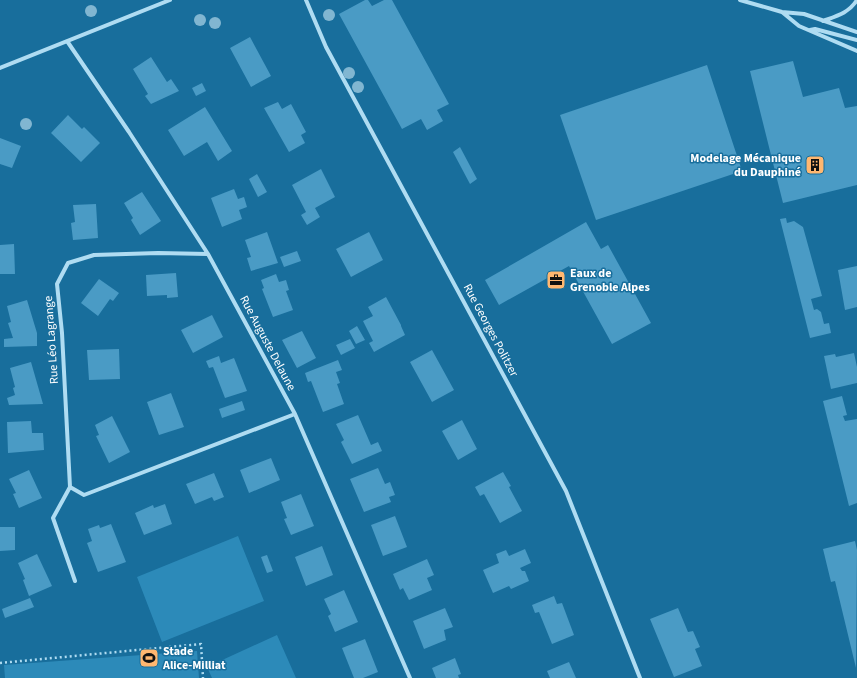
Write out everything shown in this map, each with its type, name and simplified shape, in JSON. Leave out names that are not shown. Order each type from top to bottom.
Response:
[{"type":"street","points":[[0,68],[170,0]]},
{"type":"street","name":"Rue Georges Politzer","points":[[306,0],[326,46],[566,491],[640,678]]},
{"type":"street","points":[[740,0],[782,12],[804,14],[857,32]]},
{"type":"street","points":[[823,21],[849,10],[857,0]]},
{"type":"street","points":[[782,12],[800,26],[857,51]]},
{"type":"street","points":[[810,31],[815,29],[857,40]]},
{"type":"street","name":"Rue Auguste Delaune","points":[[67,41],[129,132],[208,254],[295,414],[410,678]]},
{"type":"street","name":"Rue Léo Lagrange","points":[[70,487],[62,334],[57,284],[68,263],[94,255],[158,252],[208,254]]},
{"type":"street","points":[[75,581],[53,518],[70,487],[84,495],[295,414]]},
{"type":"path","points":[[0,663],[201,644],[203,678]]},
{"type":"shaded area","points":[[238,536],[264,601],[162,642],[137,577]]},
{"type":"shaded area","points":[[277,635],[296,678],[212,678],[207,667]]},
{"type":"shaded area","name":"Stade Alice-Milliat","points":[[197,651],[199,678],[5,678],[4,665]]},
{"type":"building","points":[[365,0],[368,0],[372,6],[384,0],[392,0],[449,104],[437,110],[443,121],[427,130],[421,119],[402,129],[339,14]]},
{"type":"building","points":[[250,37],[271,76],[251,87],[230,48]]},
{"type":"building","points":[[151,57],[167,82],[171,79],[179,91],[151,104],[145,96],[148,94],[133,69]]},
{"type":"building","points":[[793,61],[803,97],[839,88],[845,108],[857,106],[857,185],[783,203],[750,71]]},
{"type":"building","points":[[707,65],[742,171],[596,220],[560,115]]},
{"type":"building","points":[[202,83],[206,91],[196,96],[192,88]]},
{"type":"building","points":[[278,102],[282,109],[291,104],[306,132],[301,135],[305,143],[289,152],[264,108]]},
{"type":"building","points":[[205,107],[232,151],[218,161],[207,142],[184,156],[168,130]]},
{"type":"building","points":[[68,115],[82,129],[84,127],[100,143],[81,162],[51,133]]},
{"type":"building","points":[[0,138],[21,146],[12,168],[0,164]]},
{"type":"building","points":[[460,147],[477,179],[470,184],[453,152]]},
{"type":"building","points":[[321,169],[335,197],[315,208],[320,217],[307,225],[301,215],[306,212],[292,185]]},
{"type":"building","points":[[257,174],[267,192],[258,197],[249,179]]},
{"type":"building","points":[[234,189],[238,199],[244,197],[247,207],[239,210],[242,219],[222,227],[211,198]]},
{"type":"building","points":[[142,192],[161,221],[140,235],[131,220],[133,218],[124,203]]},
{"type":"building","points":[[96,204],[98,238],[73,240],[71,223],[75,222],[73,205]]},
{"type":"building","points":[[786,218],[787,223],[794,221],[803,227],[822,296],[811,299],[814,310],[817,309],[821,312],[824,324],[829,323],[831,333],[810,338],[780,219]]},
{"type":"building","points":[[586,222],[601,249],[608,245],[651,323],[612,344],[569,266],[499,305],[485,280]]},
{"type":"building","points":[[267,232],[278,263],[251,271],[247,258],[251,257],[245,240]]},
{"type":"building","points":[[369,232],[383,260],[351,277],[336,249]]},
{"type":"building","points":[[14,244],[15,274],[0,274],[0,245]]},
{"type":"building","points":[[297,251],[301,261],[284,267],[280,257]]},
{"type":"building","points":[[857,266],[857,307],[845,310],[838,270]]},
{"type":"building","points":[[176,273],[178,297],[167,298],[167,295],[147,296],[146,275]]},
{"type":"building","points":[[276,274],[279,282],[286,280],[289,290],[286,291],[293,310],[273,317],[262,289],[264,288],[261,280]]},
{"type":"building","points":[[99,279],[119,293],[113,301],[110,299],[98,316],[81,303]]},
{"type":"building","points":[[386,297],[405,335],[374,352],[369,343],[373,341],[363,321],[373,316],[368,307]]},
{"type":"building","points":[[27,300],[37,333],[37,346],[4,347],[4,339],[13,338],[8,323],[11,322],[7,306]]},
{"type":"building","points":[[212,315],[223,337],[193,353],[181,330]]},
{"type":"building","points":[[357,326],[365,340],[356,344],[349,331]]},
{"type":"building","points":[[302,331],[316,358],[297,368],[282,340]]},
{"type":"building","points":[[350,339],[355,348],[341,355],[336,345]]},
{"type":"building","points":[[119,349],[120,379],[89,380],[87,350]]},
{"type":"building","points":[[432,350],[454,390],[432,402],[410,362]]},
{"type":"building","points":[[854,353],[857,367],[857,383],[831,389],[824,356],[835,354],[836,357]]},
{"type":"building","points":[[219,356],[221,363],[234,358],[247,391],[225,398],[213,367],[209,368],[206,361]]},
{"type":"building","points":[[338,360],[342,370],[336,372],[340,383],[337,384],[344,404],[323,412],[311,381],[308,382],[305,373]]},
{"type":"building","points":[[31,362],[43,404],[9,405],[7,398],[15,395],[13,388],[15,387],[10,368]]},
{"type":"building","points":[[171,393],[184,427],[159,435],[147,402]]},
{"type":"building","points":[[842,396],[847,415],[843,416],[845,421],[857,419],[857,503],[849,506],[823,401]]},
{"type":"building","points":[[242,401],[245,410],[222,418],[219,409]]},
{"type":"building","points":[[358,415],[371,445],[378,442],[382,451],[352,464],[341,442],[344,440],[336,424]]},
{"type":"building","points":[[112,416],[130,452],[109,463],[96,436],[99,435],[95,425]]},
{"type":"building","points":[[462,420],[477,449],[458,460],[442,431]]},
{"type":"building","points":[[31,421],[32,433],[43,433],[44,450],[8,453],[7,422]]},
{"type":"building","points":[[271,458],[280,480],[249,493],[240,470]]},
{"type":"building","points":[[378,468],[385,484],[390,482],[395,495],[389,497],[391,502],[364,512],[350,479]]},
{"type":"building","points":[[29,470],[42,498],[19,508],[13,494],[16,493],[9,479]]},
{"type":"building","points":[[503,472],[522,511],[500,523],[484,494],[480,496],[475,487]]},
{"type":"building","points":[[214,473],[224,497],[214,501],[212,497],[195,504],[186,484]]},
{"type":"building","points":[[301,494],[314,526],[291,535],[284,519],[287,518],[281,502]]},
{"type":"building","points":[[165,504],[172,524],[144,535],[135,513],[153,505],[154,508]]},
{"type":"building","points":[[395,516],[407,547],[383,556],[371,525]]},
{"type":"building","points":[[111,524],[126,562],[98,572],[87,543],[92,541],[88,529],[99,525],[100,528]]},
{"type":"building","points":[[0,527],[15,527],[15,550],[0,551]]},
{"type":"building","points":[[855,541],[857,550],[856,668],[835,581],[831,582],[823,549]]},
{"type":"building","points":[[322,546],[333,575],[306,586],[295,557]]},
{"type":"building","points":[[525,549],[531,563],[520,568],[522,571],[525,571],[529,581],[511,589],[509,586],[493,593],[483,570],[499,563],[496,554],[506,550],[509,556]]},
{"type":"building","points":[[37,554],[52,586],[29,596],[23,580],[25,579],[18,563]]},
{"type":"building","points":[[267,555],[273,571],[267,573],[261,557]]},
{"type":"building","points":[[427,559],[434,575],[427,578],[432,590],[409,600],[403,588],[400,590],[393,574]]},
{"type":"building","points":[[344,590],[358,622],[335,632],[328,616],[331,614],[324,599]]},
{"type":"building","points":[[554,596],[557,604],[562,603],[574,635],[552,644],[539,612],[535,613],[532,605]]},
{"type":"building","points":[[30,598],[34,607],[5,618],[2,609]]},
{"type":"building","points":[[445,608],[453,627],[444,630],[446,640],[424,649],[413,621]]},
{"type":"building","points":[[678,608],[688,632],[693,631],[700,647],[695,649],[702,666],[674,677],[650,619]]},
{"type":"building","points":[[365,639],[378,672],[363,678],[354,678],[342,648]]},
{"type":"building","points":[[455,658],[461,674],[458,675],[459,678],[436,678],[432,668]]},
{"type":"building","points":[[569,662],[576,678],[550,678],[547,671]]},
{"type":"place","name":"Modelage Mécanique du Dauphiné","points":[[815,165]]},
{"type":"place","name":"Eaux de Grenoble Alpes","points":[[556,280]]},
{"type":"place","name":"Stade Alice-Milliat","points":[[149,658]]}]
